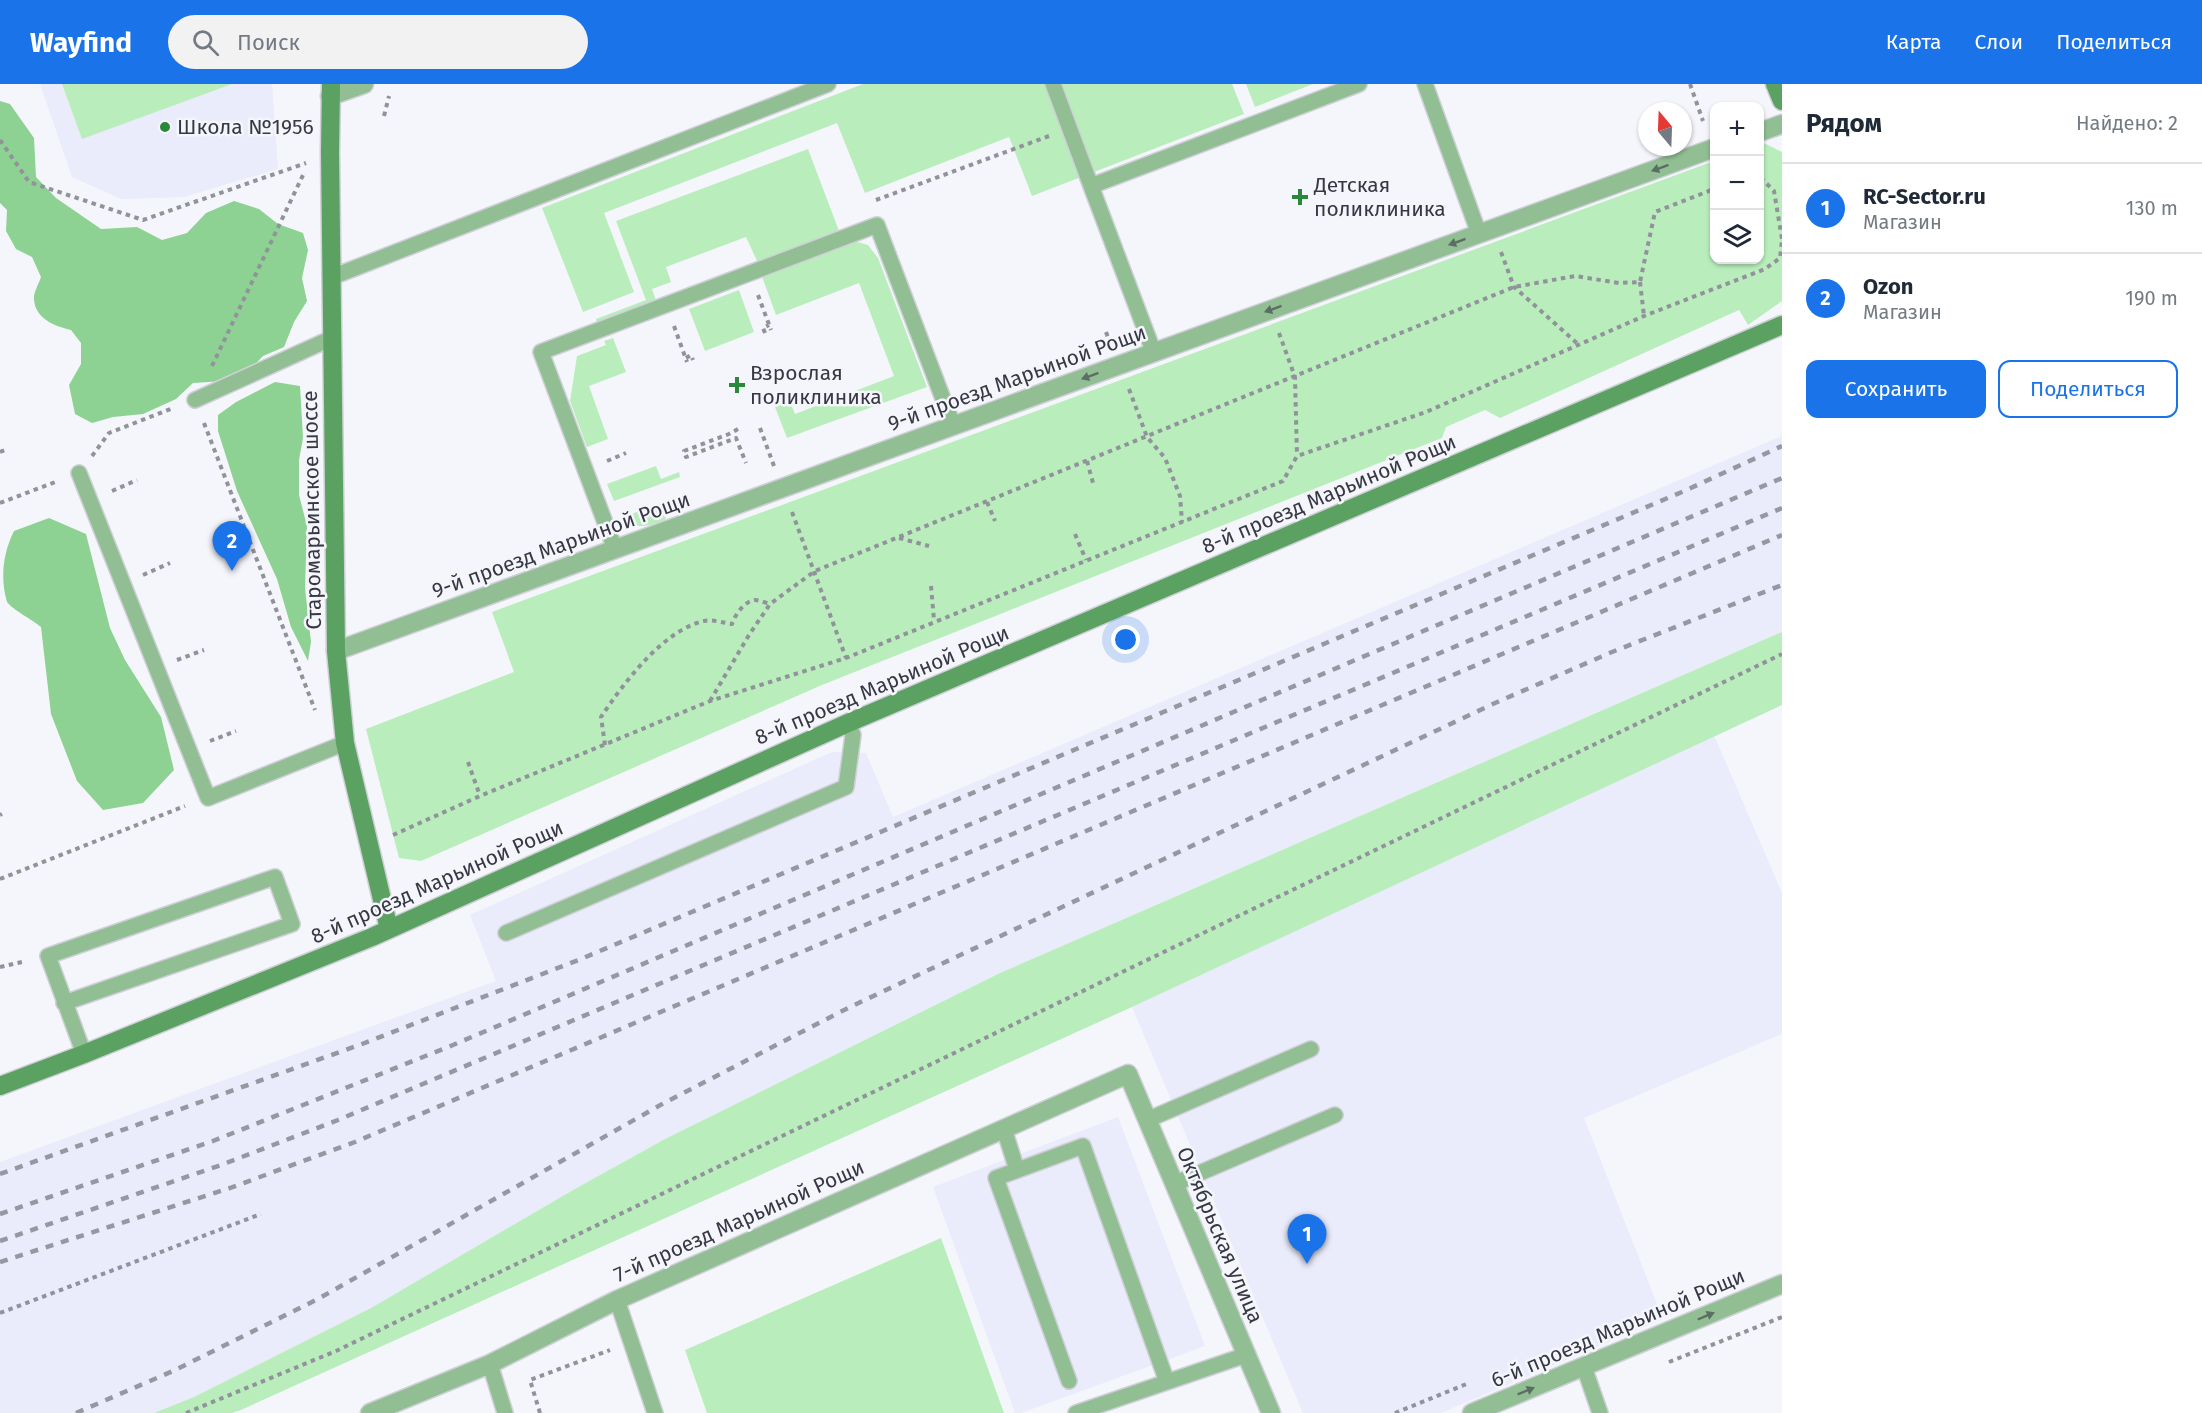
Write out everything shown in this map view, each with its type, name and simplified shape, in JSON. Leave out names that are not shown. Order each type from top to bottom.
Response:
[{"type":"street","points":[[331,90],[364,84]]},
{"type":"street","points":[[1775,84],[1782,101]]},
{"type":"street","name":"Старомарьинское шоссе","points":[[331,90],[337,746],[389,929]]},
{"type":"street","points":[[1764,131],[1782,124]]},
{"type":"street","name":"9-й проезд Марьиной Рощи","points":[[336,651],[1710,149]]},
{"type":"street","name":"8-й проезд Марьиной Рощи","points":[[0,1086],[389,929],[848,723],[1782,325]]},
{"type":"street","name":"Октябрьская улица","points":[[1128,1074],[1271,1413]]},
{"type":"street","name":"7-й проезд Марьиной Рощи","points":[[370,1413],[490,1364],[616,1300],[1128,1074]]},
{"type":"street","name":"6-й проезд Марьиной Рощи","points":[[1472,1413],[1782,1284]]},
{"type":"lane","points":[[332,277],[828,84]]},
{"type":"lane","points":[[1053,84],[1154,353]]},
{"type":"lane","points":[[1091,186],[1359,84]]},
{"type":"lane","points":[[1425,84],[1486,232]]},
{"type":"lane","points":[[615,549],[541,352],[877,225],[953,425]]},
{"type":"lane","points":[[195,400],[332,338]]},
{"type":"lane","points":[[79,473],[208,798],[337,746]]},
{"type":"lane","points":[[506,933],[846,788],[853,735],[848,723]]},
{"type":"lane","points":[[64,1002],[292,924],[275,877],[48,956],[64,1002],[84,1054]]},
{"type":"lane","points":[[1147,1120],[1311,1049]]},
{"type":"lane","points":[[1174,1184],[1335,1115]]},
{"type":"lane","points":[[1004,1129],[1017,1170]]},
{"type":"lane","points":[[1069,1381],[996,1178],[1083,1146],[1167,1382]]},
{"type":"lane","points":[[616,1300],[655,1413]]},
{"type":"lane","points":[[1076,1413],[1246,1355]]},
{"type":"lane","points":[[490,1364],[505,1413]]},
{"type":"lane","points":[[1584,1367],[1600,1413]]},
{"type":"path","points":[[1690,84],[1703,120]]},
{"type":"path","points":[[384,116],[389,95]]},
{"type":"path","points":[[877,225],[869,202],[1070,129]]},
{"type":"path","points":[[0,140],[29,182],[142,220],[310,162],[195,400],[109,433],[79,473],[0,503]]},
{"type":"path","points":[[1297,456],[1426,412],[1644,316],[1765,269],[1780,258],[1782,239],[1774,191],[1764,181]]},
{"type":"path","points":[[1644,316],[1640,282],[1655,212],[1710,191]]},
{"type":"path","points":[[1486,232],[1514,287],[1580,346]]},
{"type":"path","points":[[750,273],[770,328],[763,328],[765,333]]},
{"type":"path","points":[[710,701],[770,604],[815,571],[1514,287],[1575,276],[1619,284],[1640,282]]},
{"type":"path","points":[[666,305],[686,360],[692,355],[693,360]]},
{"type":"path","points":[[393,835],[480,796],[710,701],[846,658],[934,620],[1282,481],[1297,456],[1295,377],[1270,310]]},
{"type":"path","points":[[1106,332],[1147,437],[1165,458],[1180,496],[1182,522]]},
{"type":"path","points":[[195,400],[337,746]]},
{"type":"path","points":[[760,428],[846,658]]},
{"type":"path","points":[[738,429],[684,451],[686,457],[736,438],[746,463]]},
{"type":"path","points":[[0,452],[8,449]]},
{"type":"path","points":[[609,460],[626,453]]},
{"type":"path","points":[[1087,461],[1093,483]]},
{"type":"path","points":[[987,502],[994,521]]},
{"type":"path","points":[[1075,534],[1086,560]]},
{"type":"path","points":[[899,538],[929,546]]},
{"type":"path","points":[[931,586],[934,620]]},
{"type":"path","points":[[605,745],[601,717],[617,693],[662,644],[681,630],[706,621],[732,624],[735,615],[746,604],[756,600],[770,604]]},
{"type":"path","points":[[186,1413],[336,1352],[1782,654]]},
{"type":"path","points":[[468,762],[480,796]]},
{"type":"path","points":[[0,879],[208,798]]},
{"type":"path","points":[[0,1313],[261,1214]]},
{"type":"path","points":[[1663,1364],[1782,1317]]},
{"type":"path","points":[[540,1413],[530,1380],[612,1349]]},
{"type":"shaded area","name":"Школа №1956","points":[[40,84],[272,84],[278,169],[184,197],[121,199],[72,177]]},
{"type":"shaded area","points":[[1782,436],[1782,632],[1000,973],[665,1139],[371,1308],[194,1397],[154,1413],[0,1413],[0,1162],[496,981],[470,915],[832,752],[866,753],[893,817]]},
{"type":"shaded area","points":[[1714,735],[1782,893],[1782,1034],[1584,1118],[1663,1319],[1441,1413],[1303,1413],[1132,1007]]},
{"type":"shaded area","points":[[1118,1117],[1205,1346],[1021,1413],[1015,1413],[933,1187]]},
{"type":"green space","points":[[62,84],[232,84],[82,139]]},
{"type":"green space","points":[[863,84],[1232,84],[1244,114],[1032,196],[1009,137],[865,193],[837,123],[604,213],[634,292],[583,312],[542,208]]},
{"type":"green space","points":[[1246,84],[1313,84],[1255,107]]},
{"type":"green space","points":[[0,101],[10,104],[34,138],[36,177],[56,198],[101,229],[137,227],[162,240],[187,233],[206,213],[234,201],[259,209],[278,224],[303,233],[308,250],[302,278],[307,301],[294,322],[284,347],[263,356],[247,373],[225,381],[193,383],[176,399],[143,414],[113,417],[92,423],[75,414],[69,385],[81,364],[81,343],[71,330],[46,320],[37,310],[34,296],[41,277],[32,257],[16,249],[6,231],[7,210],[0,203]]},
{"type":"green space","points":[[1764,143],[1782,152],[1782,301],[1748,325],[1739,310],[1500,418],[1485,410],[1446,427],[1442,438],[822,685],[421,861],[399,858],[366,729],[514,672],[492,612],[1710,162],[1710,264],[1764,264]]},
{"type":"green space","points":[[808,149],[839,231],[757,261],[746,237],[666,267],[671,282],[652,289],[656,300],[597,322],[596,319],[646,300],[616,221]]},
{"type":"green space","points":[[854,241],[868,245],[878,258],[927,387],[787,438],[775,407],[790,402],[795,414],[894,376],[859,283],[776,315],[761,274]]},
{"type":"green space","points":[[739,290],[754,332],[705,351],[689,309]]},
{"type":"green space","points":[[613,338],[626,372],[589,386],[608,439],[587,447],[570,401],[577,356],[606,345],[604,341]]},
{"type":"green space","points":[[275,382],[300,386],[303,438],[299,460],[299,495],[307,526],[305,588],[311,642],[308,661],[291,627],[277,579],[237,491],[218,431],[218,415],[236,402]]},
{"type":"green space","points":[[656,466],[661,479],[679,472],[680,477],[614,501],[607,484]]},
{"type":"green space","points":[[670,500],[672,505],[665,520],[638,526],[623,517]]},
{"type":"green space","points":[[49,518],[86,534],[110,628],[125,660],[161,717],[174,770],[143,803],[103,810],[77,781],[51,714],[41,627],[7,602],[4,566],[7,548],[14,531]]},
{"type":"green space","points":[[1782,632],[1782,705],[1132,1007],[241,1410],[232,1413],[154,1413],[194,1397],[371,1308],[665,1139],[1000,973]]},
{"type":"green space","points":[[941,1238],[1004,1413],[707,1413],[685,1350]]},
{"type":"railway","points":[[0,1174],[362,1044],[581,959],[1682,492],[1782,446]]},
{"type":"railway","points":[[0,1214],[213,1141],[453,1045],[1782,478]]},
{"type":"railway","points":[[0,1241],[221,1165],[338,1120],[1782,508]]},
{"type":"railway","points":[[0,1262],[230,1188],[355,1142],[1782,535]]},
{"type":"railway","points":[[76,1413],[173,1371],[318,1299],[664,1103],[850,1007],[1495,703],[1612,652],[1782,585]]},
{"type":"place","name":"Школа №1956","points":[[165,127]]},
{"type":"place","name":"Детская поликлиника","points":[[1300,197]]},
{"type":"place","name":"Взрослая поликлиника","points":[[737,385]]},
{"type":"place","name":"Ozon","points":[[232,571]]},
{"type":"place","name":"RC-Sector.ru","points":[[1307,1264]]}]
